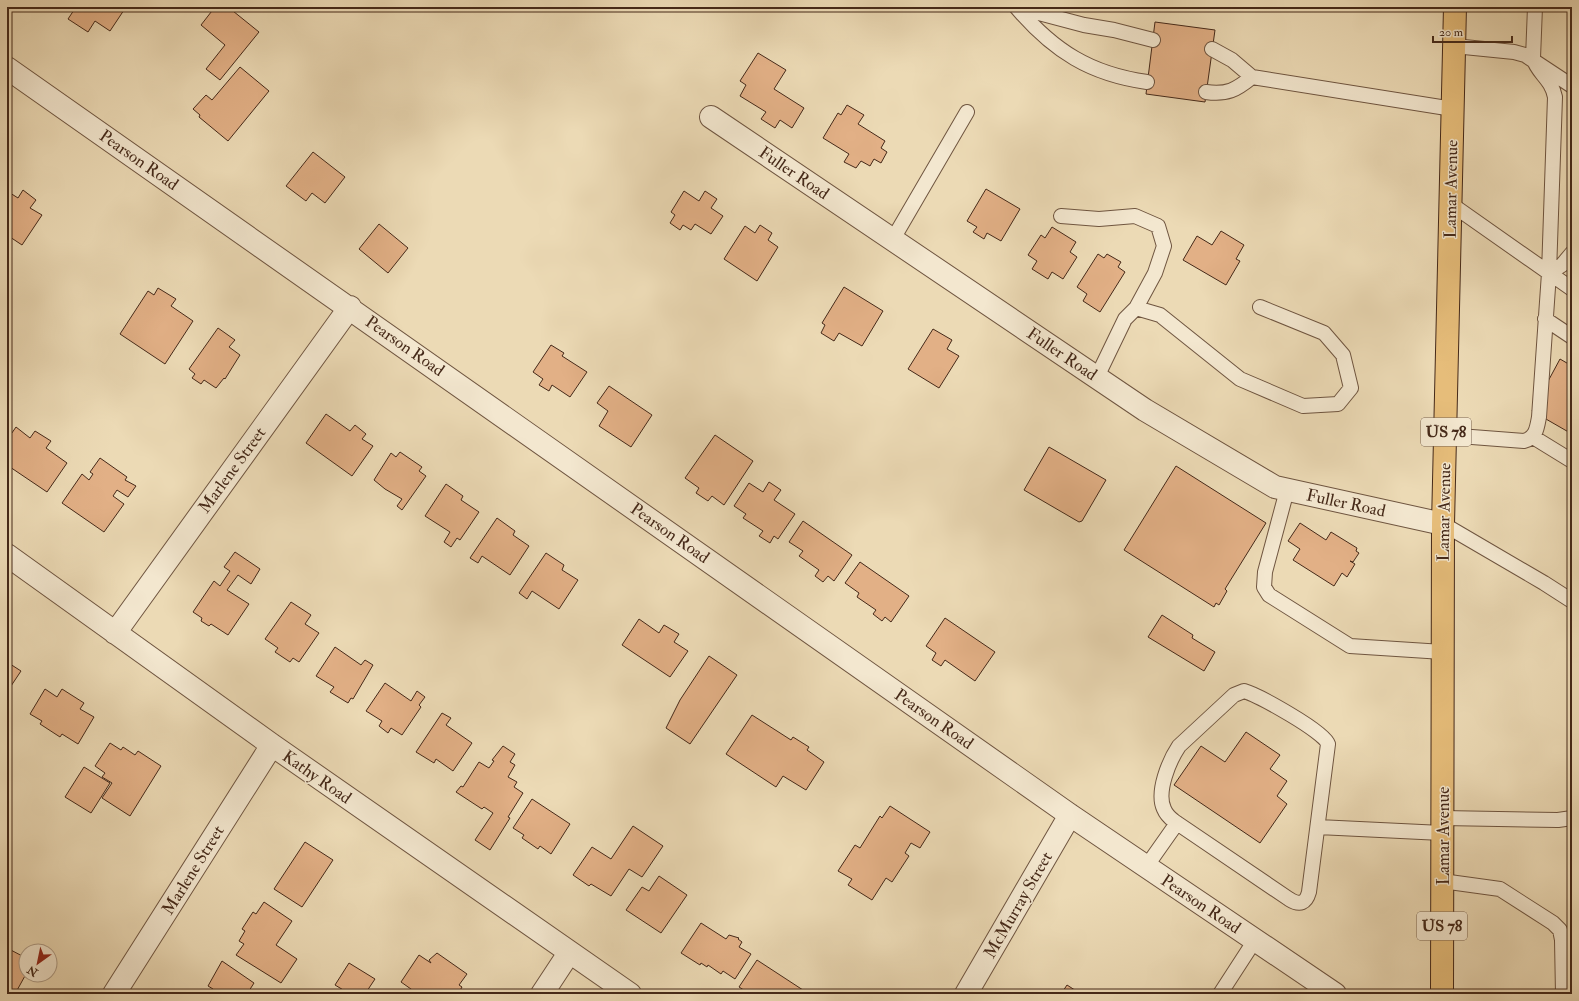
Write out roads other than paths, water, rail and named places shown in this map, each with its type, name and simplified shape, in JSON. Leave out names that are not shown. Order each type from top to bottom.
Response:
[{"type":"highway","name":"Lamar Avenue","points":[[1442,994],[1443,524],[1455,7]]},
{"type":"street","name":"Pearson Road","points":[[7,68],[350,307],[1070,815],[1335,994]]},
{"type":"street","name":"Fuller Road","points":[[711,117],[1146,410],[1275,487],[1443,524]]},
{"type":"street","name":"Marlene Street","points":[[115,633],[350,307]]},
{"type":"street","name":"Kathy Road","points":[[7,555],[272,746],[568,953],[630,994]]},
{"type":"street","name":"Marlene Street","points":[[114,994],[272,746]]},
{"type":"street","name":"McMurray Street","points":[[966,994],[1070,815]]},
{"type":"street","points":[[542,994],[568,953]]},
{"type":"lane","points":[[1016,7],[1084,25],[1114,30],[1153,40]]},
{"type":"lane","points":[[1016,7],[1034,29],[1050,42],[1080,61],[1121,78],[1147,82]]},
{"type":"lane","points":[[1446,435],[1520,441],[1529,440],[1533,437],[1539,417],[1549,273],[1555,97],[1549,81],[1535,66],[1533,58],[1535,7]]},
{"type":"lane","points":[[1454,46],[1514,52],[1533,58],[1572,86]]},
{"type":"lane","points":[[1212,49],[1232,60],[1252,77],[1453,109]]},
{"type":"lane","points":[[1206,92],[1222,94],[1234,90],[1252,77]]},
{"type":"lane","points":[[893,239],[967,112]]},
{"type":"lane","points":[[1451,204],[1572,289]]},
{"type":"lane","points":[[1062,216],[1099,219],[1135,216],[1158,226],[1164,246],[1155,273],[1136,308],[1125,319],[1097,377]]},
{"type":"lane","points":[[1549,273],[1562,266],[1572,253]]},
{"type":"lane","points":[[1136,308],[1160,315],[1240,379],[1303,406],[1338,404],[1351,388],[1343,355],[1324,333],[1260,307]]},
{"type":"lane","points":[[1546,319],[1572,337]]},
{"type":"lane","points":[[1533,437],[1572,461]]},
{"type":"lane","points":[[1287,490],[1265,572],[1264,587],[1269,595],[1350,646],[1443,652]]},
{"type":"lane","points":[[1443,524],[1572,601]]},
{"type":"lane","points":[[1241,691],[1252,694],[1269,703],[1312,728],[1327,741],[1328,747],[1318,827],[1307,898],[1302,903],[1296,903],[1177,823],[1168,816],[1162,801],[1164,781],[1173,756],[1186,738],[1234,695],[1241,691]]},
{"type":"lane","points":[[1318,827],[1443,825],[1558,820],[1572,818]]},
{"type":"lane","points":[[1146,867],[1177,823]]},
{"type":"lane","points":[[1442,881],[1500,889],[1553,923],[1560,930],[1562,940],[1563,994]]},
{"type":"lane","points":[[1220,994],[1255,940]]}]
